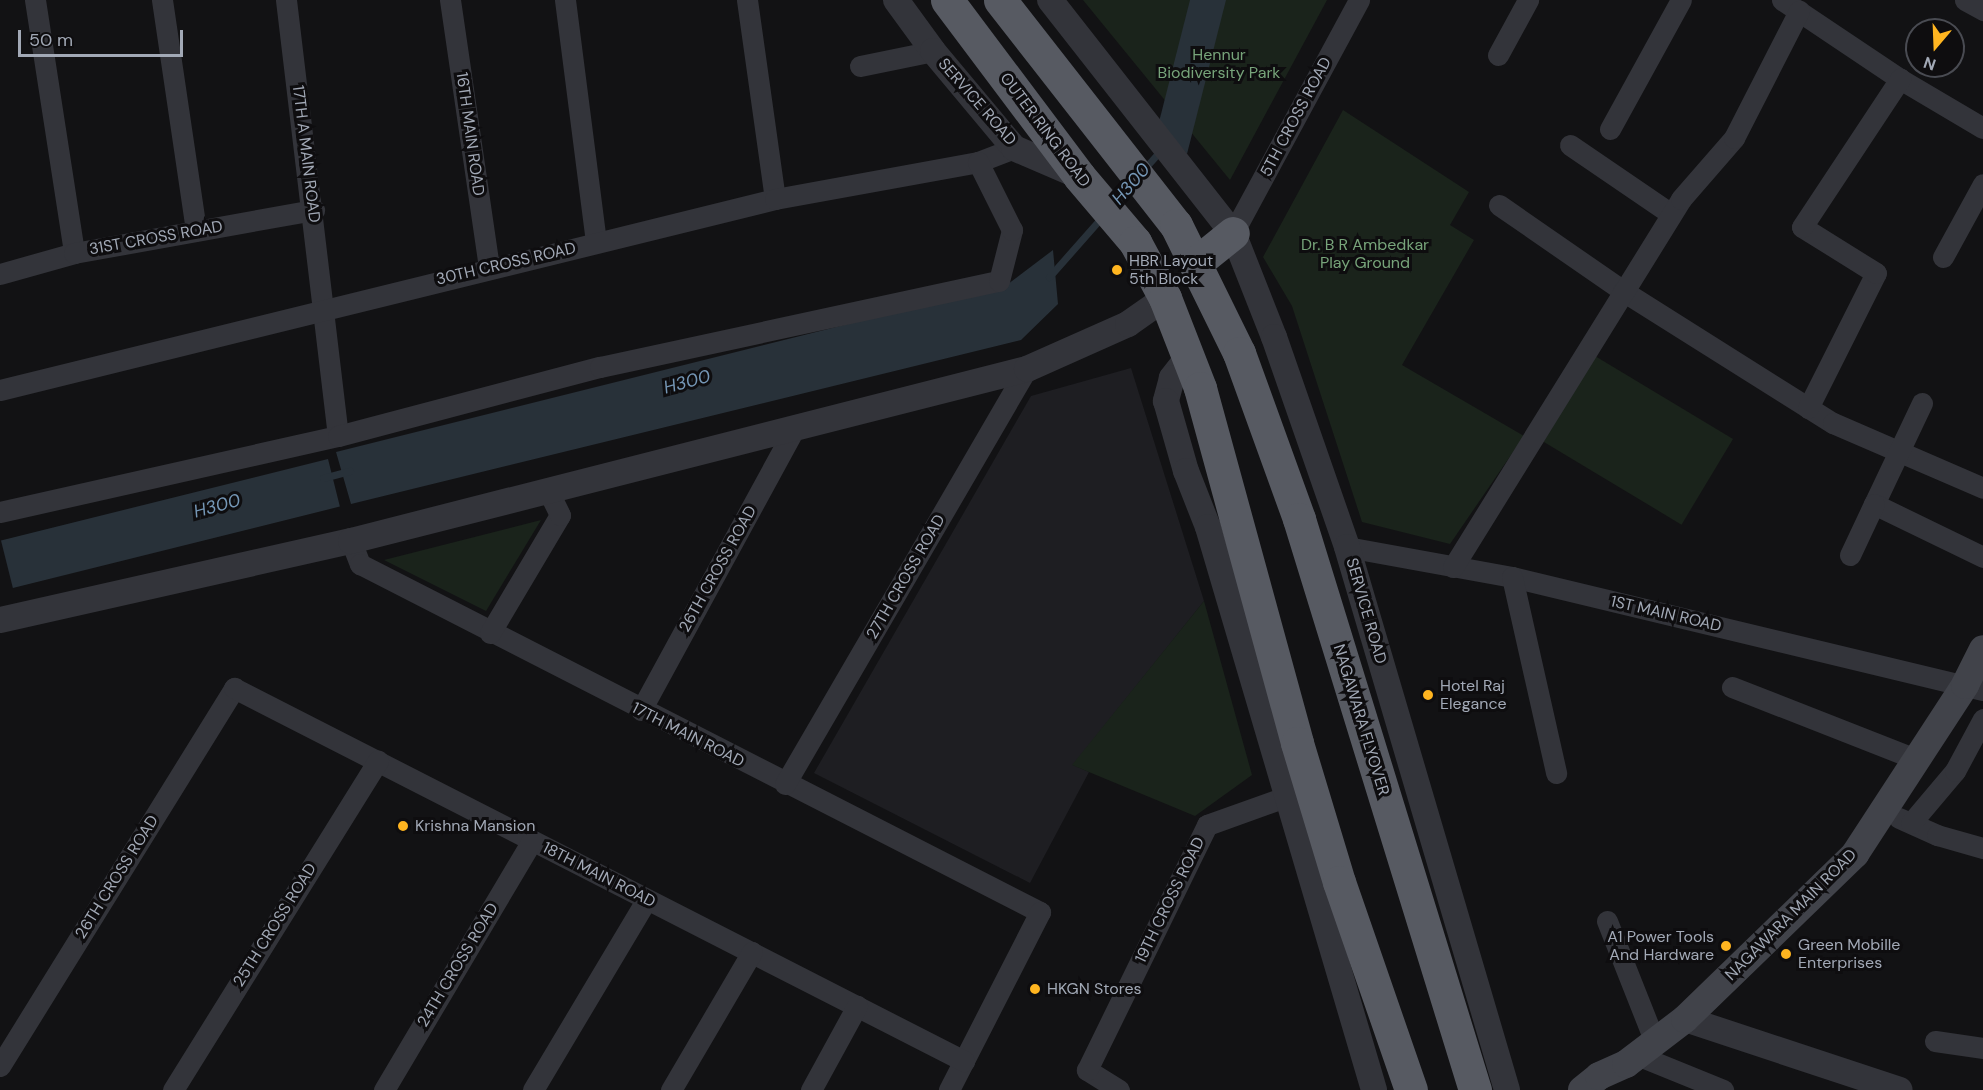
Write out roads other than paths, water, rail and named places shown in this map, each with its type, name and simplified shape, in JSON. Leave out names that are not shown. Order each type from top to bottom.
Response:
[{"type":"highway","name":"OUTER RING ROAD","points":[[947,0],[1079,176],[1135,242],[1165,298],[1189,356]]},
{"type":"highway","points":[[1000,0],[1176,225],[1197,262],[1233,233]]},
{"type":"highway","name":"NAGAWARA FLYOVER","points":[[1197,262],[1239,353],[1299,519],[1475,1090]]},
{"type":"highway","points":[[1189,356],[1339,882],[1411,1090]]},
{"type":"main road","name":"NAGAWARA MAIN ROAD","points":[[1582,1090],[1599,1076],[1639,1054],[1685,1019],[1856,854],[1916,759],[1974,688],[1983,649]]},
{"type":"main road","name":"NAGAWARA MAIN ROAD","points":[[1612,1090],[1639,1054]]},
{"type":"street","points":[[35,0],[74,253]]},
{"type":"street","points":[[162,0],[196,231]]},
{"type":"street","name":"17TH A MAIN ROAD","points":[[286,0],[314,210],[338,436]]},
{"type":"street","name":"16TH MAIN ROAD","points":[[450,0],[489,268]]},
{"type":"street","points":[[565,0],[596,242]]},
{"type":"street","points":[[747,0],[775,199]]},
{"type":"street","name":"SERVICE ROAD","points":[[896,0],[933,51],[1014,147],[1079,176]]},
{"type":"street","name":"SERVICE ROAD","points":[[1050,0],[1233,233],[1274,337],[1347,547],[1507,1090]]},
{"type":"street","name":"5TH CROSS ROAD","points":[[1233,233],[1359,0]]},
{"type":"street","points":[[1498,55],[1528,0]]},
{"type":"street","points":[[1610,129],[1681,0]]},
{"type":"street","points":[[1965,0],[1983,10]]},
{"type":"street","points":[[1453,567],[1671,214],[1734,138],[1791,6],[1900,79],[1983,128]]},
{"type":"street","points":[[860,66],[933,51]]},
{"type":"street","points":[[1808,408],[1876,273],[1802,227],[1900,79]]},
{"type":"street","points":[[1570,145],[1671,214]]},
{"type":"street","name":"30TH CROSS ROAD","points":[[0,390],[323,307],[775,199],[978,162],[1014,147]]},
{"type":"street","points":[[0,512],[338,436],[600,367],[999,281],[1012,230],[978,162]]},
{"type":"street","points":[[1942,257],[1983,184]]},
{"type":"street","points":[[1498,205],[1623,291],[1808,408],[1898,452],[1983,488]]},
{"type":"street","name":"31ST CROSS ROAD","points":[[0,274],[74,253],[314,210]]},
{"type":"street","points":[[0,620],[351,541],[1027,369],[1128,324],[1165,298]]},
{"type":"street","points":[[1189,356],[1172,378],[1166,400],[1288,796],[1374,1090]]},
{"type":"street","name":"27TH CROSS ROAD","points":[[785,784],[1027,369]]},
{"type":"street","points":[[1850,555],[1922,404]]},
{"type":"street","name":"26TH CROSS ROAD","points":[[641,710],[795,427]]},
{"type":"street","points":[[490,633],[560,515],[548,490]]},
{"type":"street","points":[[1874,504],[1983,557]]},
{"type":"street","name":"17TH MAIN ROAD","points":[[351,541],[360,564],[785,784],[1040,912],[964,1061]]},
{"type":"street","name":"1ST MAIN ROAD","points":[[1347,547],[1512,577],[1974,688]]},
{"type":"street","points":[[1512,577],[1556,773]]},
{"type":"street","points":[[1732,687],[1916,759]]},
{"type":"street","name":"26TH CROSS ROAD","points":[[0,1066],[234,688]]},
{"type":"street","name":"18TH MAIN ROAD","points":[[234,688],[964,1061]]},
{"type":"street","points":[[1911,823],[1955,771],[1983,719]]},
{"type":"street","name":"25TH CROSS ROAD","points":[[173,1090],[378,761]]},
{"type":"street","name":"19TH CROSS ROAD","points":[[1119,1090],[1087,1070],[1207,825],[1288,796]]},
{"type":"street","points":[[1883,811],[1983,848]]},
{"type":"street","name":"24TH CROSS ROAD","points":[[384,1090],[532,841]]},
{"type":"street","points":[[533,1090],[647,899]]},
{"type":"street","points":[[1607,921],[1639,1054],[1723,1090]]},
{"type":"street","points":[[671,1090],[752,952]]},
{"type":"street","points":[[811,1090],[857,1006]]},
{"type":"street","points":[[1685,1019],[1900,1090]]},
{"type":"street","points":[[1935,1041],[1983,1048]]},
{"type":"street","points":[[949,1090],[964,1061]]},
{"type":"water","points":[[1190,0],[1226,0],[1187,154],[1159,122]]},
{"type":"water","points":[[1053,250],[1058,304],[1021,340],[351,504],[336,452],[1008,284]]},
{"type":"water","points":[[328,459],[340,507],[13,588],[1,541]]},
{"type":"waterway","name":"H300","points":[[1144,169],[1161,150]]},
{"type":"waterway","name":"H300","points":[[1115,203],[1131,184]]},
{"type":"waterway","name":"H300","points":[[1049,277],[1101,218]]},
{"type":"waterway","name":"H300","points":[[323,478],[350,471]]},
{"type":"place","name":"HBR Layout 5th Block","points":[[1117,270]]},
{"type":"place","name":"Hotel Raj Elegance","points":[[1428,695]]},
{"type":"place","name":"Krishna Mansion","points":[[403,826]]},
{"type":"place","name":"A1 Power Tools And Hardware","points":[[1726,946]]},
{"type":"place","name":"Green Mobille Enterprises","points":[[1786,954]]},
{"type":"place","name":"HKGN Stores","points":[[1035,989]]},
{"type":"park label","name":"Hennur Biodiversity Park","points":[[1219,64]]},
{"type":"park label","name":"Dr. B R Ambedkar Play Ground","points":[[1365,254]]}]
